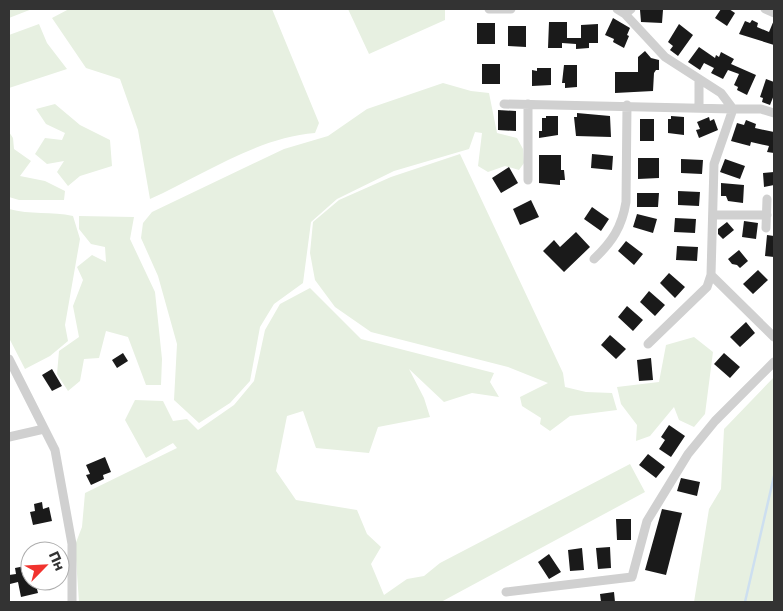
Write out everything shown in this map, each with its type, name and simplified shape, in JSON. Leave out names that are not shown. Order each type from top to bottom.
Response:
[{"type":"street","points":[[489,9],[511,9]]},
{"type":"street","points":[[765,9],[774,13]]},
{"type":"street","points":[[624,10],[665,57],[699,81],[721,93],[733,108]]},
{"type":"street","points":[[699,81],[699,106]]},
{"type":"street","points":[[504,104],[699,106],[761,109],[774,113]]},
{"type":"street","points":[[528,104],[528,180]]},
{"type":"street","points":[[594,259],[616,234],[623,218],[626,202],[627,105]]},
{"type":"street","points":[[648,344],[707,287],[711,275],[714,164],[733,108]]},
{"type":"street","points":[[766,228],[767,199]]},
{"type":"street","points":[[713,214],[767,215]]},
{"type":"street","points":[[711,275],[774,337]]},
{"type":"street","points":[[9,359],[55,450],[72,544],[72,602]]},
{"type":"street","points":[[506,592],[632,577],[647,521],[688,454],[715,421],[774,362]]},
{"type":"street","points":[[9,436],[44,429]]},
{"type":"green space","points":[[9,9],[32,9],[9,18]]},
{"type":"green space","points":[[69,9],[272,9],[319,123],[315,133],[294,136],[251,150],[150,199],[138,130],[120,79],[86,68],[52,18]]},
{"type":"green space","points":[[348,9],[445,9],[445,20],[369,54]]},
{"type":"green space","points":[[39,24],[47,43],[67,69],[9,88],[9,35]]},
{"type":"green space","points":[[443,83],[471,91],[489,93],[497,133],[517,138],[523,149],[524,163],[519,170],[505,166],[488,172],[478,166],[482,133],[475,132],[469,149],[394,171],[337,199],[311,222],[303,283],[274,304],[260,327],[250,381],[230,403],[199,423],[174,400],[177,344],[158,276],[141,238],[143,223],[152,212],[284,149],[328,136],[367,109]]},
{"type":"green space","points":[[55,104],[80,125],[110,140],[112,166],[80,176],[68,186],[57,172],[64,161],[47,164],[35,154],[45,138],[62,140],[65,133],[46,124],[36,109]]},
{"type":"green space","points":[[9,132],[13,138],[14,149],[31,161],[20,176],[45,181],[65,191],[64,200],[19,200],[9,197]]},
{"type":"green space","points":[[460,154],[563,373],[565,387],[586,392],[612,393],[617,410],[570,416],[550,431],[540,424],[541,418],[522,406],[520,397],[548,383],[508,367],[371,332],[335,307],[315,280],[310,253],[313,222],[339,200],[391,177]]},
{"type":"green space","points":[[9,209],[73,216],[80,239],[65,325],[68,341],[50,356],[25,369],[9,338]]},
{"type":"green space","points":[[79,216],[134,217],[130,239],[155,292],[162,359],[161,385],[146,385],[128,337],[106,331],[99,358],[84,359],[80,381],[68,391],[57,374],[59,351],[79,337],[73,306],[83,280],[77,267],[92,255],[106,262],[105,247],[91,244],[79,229]]},
{"type":"green space","points":[[310,288],[361,339],[494,373],[490,382],[499,397],[472,393],[444,402],[409,369],[424,398],[430,417],[378,427],[369,453],[316,448],[303,411],[287,416],[276,471],[296,500],[357,510],[367,534],[381,547],[371,564],[384,595],[407,579],[424,576],[440,563],[630,464],[645,492],[441,602],[79,602],[75,545],[82,527],[85,493],[177,448],[173,443],[146,458],[125,420],[135,400],[163,401],[173,421],[187,419],[198,430],[234,405],[254,381],[265,330],[280,304]]},
{"type":"green space","points":[[694,337],[713,352],[705,414],[694,427],[679,420],[674,407],[650,436],[636,441],[637,425],[621,404],[617,387],[659,382],[666,345]]},
{"type":"green space","points":[[774,377],[774,602],[694,602],[709,509],[721,489],[724,429]]},
{"type":"building","points":[[721,9],[729,9],[735,13],[727,26],[715,18]]},
{"type":"building","points":[[640,10],[663,10],[662,23],[641,22]]},
{"type":"building","points":[[613,18],[630,28],[624,48],[613,42],[614,39],[605,35]]},
{"type":"building","points":[[752,20],[758,23],[757,27],[769,32],[774,20],[774,45],[739,34],[745,21],[750,23]]},
{"type":"building","points":[[549,22],[567,22],[567,38],[581,38],[581,25],[598,24],[598,43],[589,43],[589,48],[576,49],[576,44],[562,43],[562,48],[548,48]]},
{"type":"building","points":[[477,23],[495,23],[495,44],[477,44]]},
{"type":"building","points":[[679,24],[693,35],[678,56],[670,50],[673,46],[668,42]]},
{"type":"building","points":[[508,26],[526,26],[526,47],[508,46]]},
{"type":"building","points":[[699,47],[715,58],[716,55],[719,57],[721,52],[734,59],[731,64],[756,75],[747,95],[737,90],[738,87],[734,85],[739,74],[728,70],[723,79],[711,73],[714,68],[704,63],[700,70],[688,62]]},
{"type":"building","points":[[645,51],[651,58],[659,60],[659,70],[656,70],[654,73],[653,91],[615,93],[615,72],[638,72],[638,57]]},
{"type":"building","points":[[482,64],[500,64],[500,84],[482,84]]},
{"type":"building","points":[[564,65],[577,65],[577,87],[565,88],[565,83],[562,83]]},
{"type":"building","points":[[537,68],[551,68],[551,85],[532,86],[532,70],[537,71]]},
{"type":"building","points":[[766,79],[774,82],[774,95],[770,105],[762,102],[763,98],[760,97]]},
{"type":"building","points":[[498,110],[516,111],[516,131],[498,130]]},
{"type":"building","points":[[577,113],[610,116],[611,137],[576,136],[574,117],[577,117]]},
{"type":"building","points":[[546,116],[558,116],[558,135],[539,138],[539,131],[542,131],[542,118],[546,118]]},
{"type":"building","points":[[671,116],[684,117],[684,135],[668,133],[668,119],[671,119]]},
{"type":"building","points":[[709,117],[710,121],[714,119],[718,130],[699,138],[696,130],[700,129],[697,122]]},
{"type":"building","points":[[640,119],[654,119],[654,141],[640,141]]},
{"type":"building","points":[[746,120],[756,124],[755,128],[774,132],[774,153],[767,152],[769,146],[751,142],[750,146],[731,141],[737,123],[744,125]]},
{"type":"building","points":[[592,154],[613,156],[612,170],[591,168]]},
{"type":"building","points":[[539,155],[561,155],[561,170],[564,170],[565,180],[560,180],[560,185],[539,183]]},
{"type":"building","points":[[638,158],[659,158],[659,178],[638,179]]},
{"type":"building","points":[[681,159],[703,160],[702,174],[681,173]]},
{"type":"building","points":[[725,159],[745,166],[740,179],[720,172]]},
{"type":"building","points":[[509,167],[518,183],[501,193],[492,178]]},
{"type":"building","points":[[774,172],[774,185],[764,187],[763,173]]},
{"type":"building","points":[[721,183],[744,185],[743,203],[728,201],[726,196],[721,196]]},
{"type":"building","points":[[678,191],[700,192],[699,206],[678,205]]},
{"type":"building","points":[[637,193],[659,193],[658,207],[637,207]]},
{"type":"building","points":[[531,200],[539,217],[520,225],[513,209]]},
{"type":"building","points":[[592,207],[609,219],[601,231],[584,219]]},
{"type":"building","points":[[637,214],[657,219],[653,233],[633,227]]},
{"type":"building","points":[[675,218],[696,219],[695,233],[674,232]]},
{"type":"building","points":[[744,221],[758,223],[756,239],[742,237]]},
{"type":"building","points":[[727,222],[734,230],[723,239],[718,234],[718,229]]},
{"type":"building","points":[[576,232],[590,247],[564,272],[543,251],[554,240],[560,247]]},
{"type":"building","points":[[767,235],[774,236],[774,257],[765,256]]},
{"type":"building","points":[[626,241],[643,254],[634,265],[618,251]]},
{"type":"building","points":[[677,246],[698,247],[697,261],[676,260]]},
{"type":"building","points":[[739,250],[748,261],[740,268],[732,264],[728,259]]},
{"type":"building","points":[[758,270],[768,280],[753,294],[743,284]]},
{"type":"building","points":[[669,273],[685,287],[675,298],[660,283]]},
{"type":"building","points":[[649,291],[665,305],[655,316],[640,302]]},
{"type":"building","points":[[627,306],[643,320],[633,331],[618,317]]},
{"type":"building","points":[[746,322],[755,333],[740,347],[730,337]]},
{"type":"building","points":[[610,335],[626,349],[616,359],[601,345]]},
{"type":"building","points":[[123,353],[128,361],[117,368],[112,360]]},
{"type":"building","points":[[724,353],[740,367],[730,378],[714,364]]},
{"type":"building","points":[[651,358],[653,380],[639,381],[637,360]]},
{"type":"building","points":[[52,369],[62,386],[52,391],[42,375]]},
{"type":"building","points":[[669,425],[685,436],[671,457],[659,449],[665,440],[661,437]]},
{"type":"building","points":[[648,454],[665,467],[656,478],[639,465]]},
{"type":"building","points":[[105,457],[111,472],[103,475],[104,479],[91,485],[86,475],[90,474],[86,465]]},
{"type":"building","points":[[681,478],[700,482],[697,496],[677,491]]},
{"type":"building","points":[[42,502],[43,509],[49,507],[52,521],[33,525],[30,512],[35,511],[34,504]]},
{"type":"building","points":[[662,509],[682,513],[666,575],[645,570]]},
{"type":"building","points":[[616,519],[631,519],[631,540],[617,540]]},
{"type":"building","points":[[610,547],[611,568],[598,569],[596,548]]},
{"type":"building","points":[[582,548],[584,570],[570,571],[568,550]]},
{"type":"building","points":[[549,554],[561,572],[549,579],[538,562]]},
{"type":"building","points":[[20,567],[20,591],[38,591],[38,593],[21,597],[18,582],[10,584],[9,575],[16,574],[15,568]]},
{"type":"building","points":[[614,592],[615,602],[601,602],[600,594]]},
{"type":"waterway","points":[[745,602],[774,476]]}]
